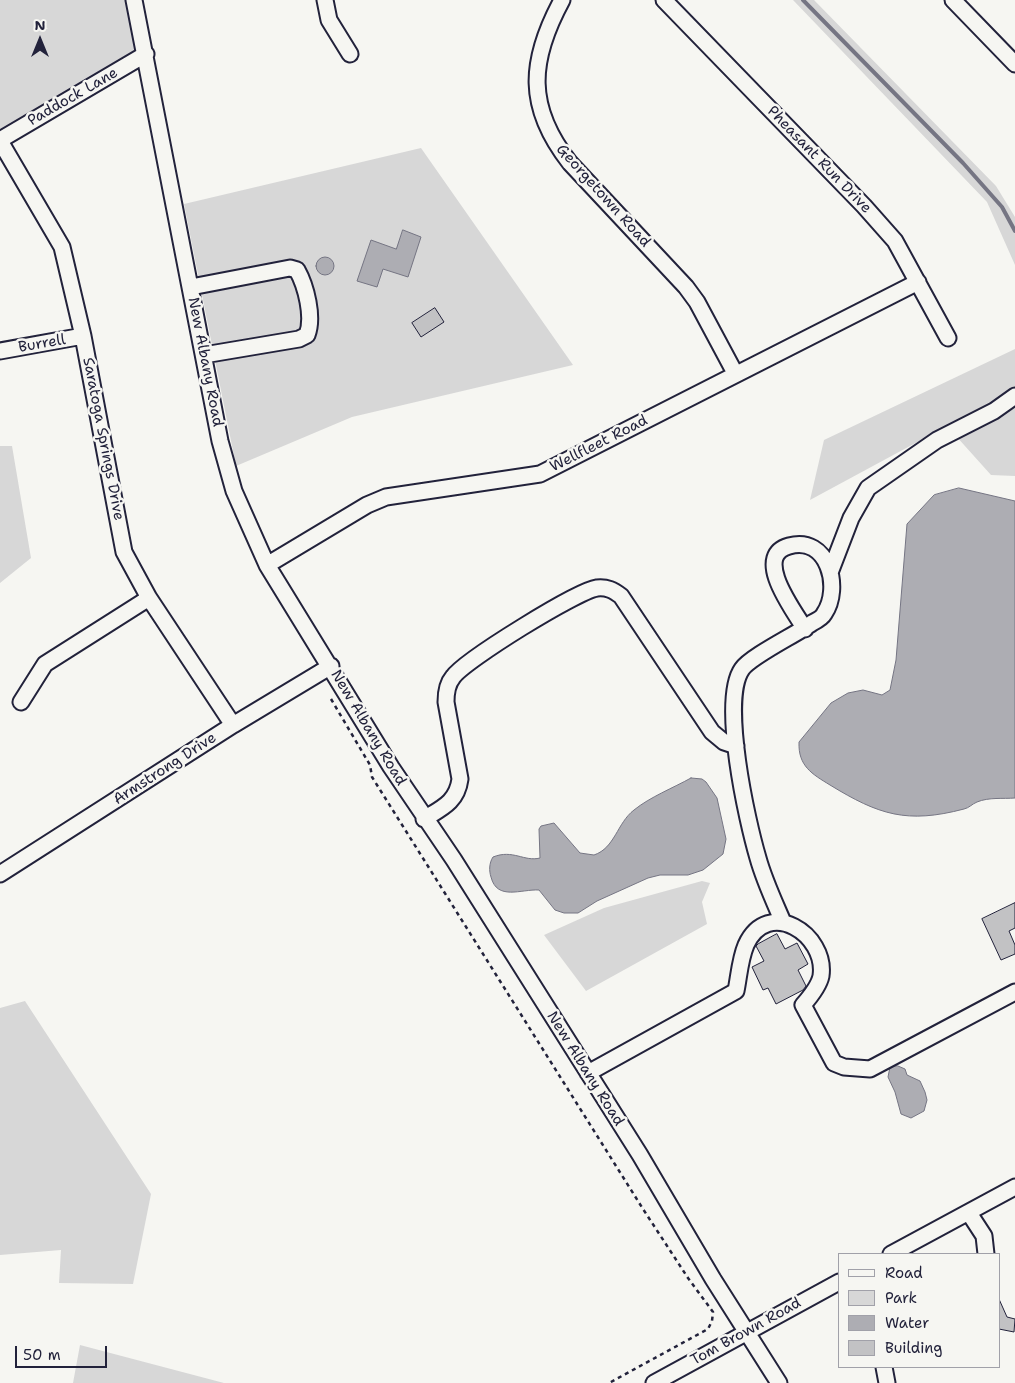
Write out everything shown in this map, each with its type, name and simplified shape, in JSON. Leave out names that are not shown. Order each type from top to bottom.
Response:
[{"type":"street","name":"New Albany Road","points":[[134,0],[220,441],[234,491],[267,565],[424,818],[454,860],[588,1074],[779,1383]]},
{"type":"street","points":[[325,0],[330,20],[350,54]]},
{"type":"street","name":"Georgetown Road","points":[[562,0],[546,29],[539,57],[538,102],[545,124],[555,145],[570,163],[686,286],[697,302],[735,373]]},
{"type":"street","name":"Pheasant Run Drive","points":[[664,0],[895,240],[948,338]]},
{"type":"street","points":[[953,0],[1015,64]]},
{"type":"street","name":"Paddock Lane","points":[[0,141],[146,54]]},
{"type":"street","name":"Saratoga Springs Drive","points":[[0,141],[62,246],[83,336],[124,552],[149,598],[233,726]]},
{"type":"street","points":[[191,287],[290,268],[297,270],[302,278],[311,325],[307,335],[298,339],[204,355]]},
{"type":"street","name":"Wellfleet Road","points":[[267,565],[367,505],[386,497],[540,474],[735,373],[918,282]]},
{"type":"street","name":"Burrell","points":[[0,351],[83,336]]},
{"type":"street","points":[[831,570],[851,518],[868,488],[937,440],[994,410],[1015,396]]},
{"type":"street","points":[[783,922],[758,859],[742,788],[736,746],[735,682],[743,667],[805,629],[824,615],[832,586],[831,570],[826,560],[817,551],[802,545],[789,546],[778,553],[773,564],[775,576],[805,629]]},
{"type":"street","points":[[424,818],[452,800],[458,790],[460,779],[446,702],[446,691],[454,675],[532,621],[573,597],[595,588],[614,590],[621,596],[712,732],[724,742],[736,746]]},
{"type":"street","points":[[21,702],[45,664],[149,598]]},
{"type":"street","name":"Armstrong Drive","points":[[0,874],[331,666]]},
{"type":"street","points":[[588,1074],[736,990],[746,946],[755,932],[770,923],[783,922],[799,927],[815,948],[821,962],[821,977],[803,1005],[834,1062],[844,1068],[870,1069],[1015,992]]},
{"type":"street","points":[[893,1253],[1015,1187]]},
{"type":"street","points":[[969,1213],[984,1236],[986,1253]]},
{"type":"street","name":"Tom Brown Road","points":[[654,1383],[838,1283]]},
{"type":"street","points":[[884,1368],[887,1383]]},
{"type":"path","points":[[331,699],[370,766],[372,778],[648,1217],[713,1312],[708,1329],[609,1383]]},
{"type":"green space","points":[[0,0],[125,0],[142,54],[0,130]]},
{"type":"green space","points":[[793,0],[814,0],[996,186],[1015,217],[1015,265],[987,202]]},
{"type":"green space","points":[[421,148],[573,365],[352,417],[236,466],[184,204]]},
{"type":"green space","points":[[1015,349],[1015,391],[1012,394],[1015,407],[1015,476],[991,475],[947,426],[810,500],[824,440]]},
{"type":"green space","points":[[0,446],[12,446],[31,558],[0,583]]},
{"type":"green space","points":[[702,881],[710,883],[702,902],[707,924],[586,991],[544,935],[604,908]]},
{"type":"green space","points":[[25,1001],[151,1194],[133,1284],[59,1283],[61,1250],[0,1255],[0,1008]]},
{"type":"green space","points":[[80,1345],[224,1383],[73,1383]]},
{"type":"water","points":[[403,230],[421,237],[408,277],[383,269],[377,287],[357,281],[371,240],[396,249]]},
{"type":"water","points":[[321,257],[329,257],[334,262],[332,273],[321,275],[316,270],[316,262]]},
{"type":"water","points":[[959,488],[1015,501],[1015,798],[982,800],[966,808],[944,814],[909,816],[894,814],[864,804],[817,777],[804,763],[799,750],[799,742],[831,703],[848,693],[863,690],[882,695],[890,690],[896,660],[907,524],[934,495]]},
{"type":"water","points":[[691,778],[702,779],[706,782],[717,798],[726,839],[723,854],[703,870],[688,875],[660,875],[648,878],[597,901],[578,913],[564,913],[555,910],[539,890],[511,892],[499,889],[494,884],[490,870],[493,857],[507,854],[534,859],[540,858],[539,829],[541,826],[554,823],[580,853],[594,855],[607,847],[628,815],[640,805]]},
{"type":"water","points":[[898,1066],[905,1069],[907,1075],[920,1081],[927,1100],[924,1111],[911,1118],[901,1114],[895,1092],[888,1077],[890,1067]]},
{"type":"building","points":[[435,308],[444,322],[421,337],[412,323]]},
{"type":"building","points":[[1015,903],[1015,928],[1009,931],[1015,945],[1015,954],[1001,960],[982,919]]},
{"type":"building","points":[[777,934],[785,949],[797,943],[808,964],[798,970],[806,986],[803,990],[776,1004],[768,988],[763,990],[752,967],[764,961],[756,946]]},
{"type":"building","points":[[1000,1301],[1007,1317],[1015,1319],[1014,1332],[1000,1329]]},
{"type":"waterway","points":[[803,0],[963,163],[1002,207],[1015,231]]}]
